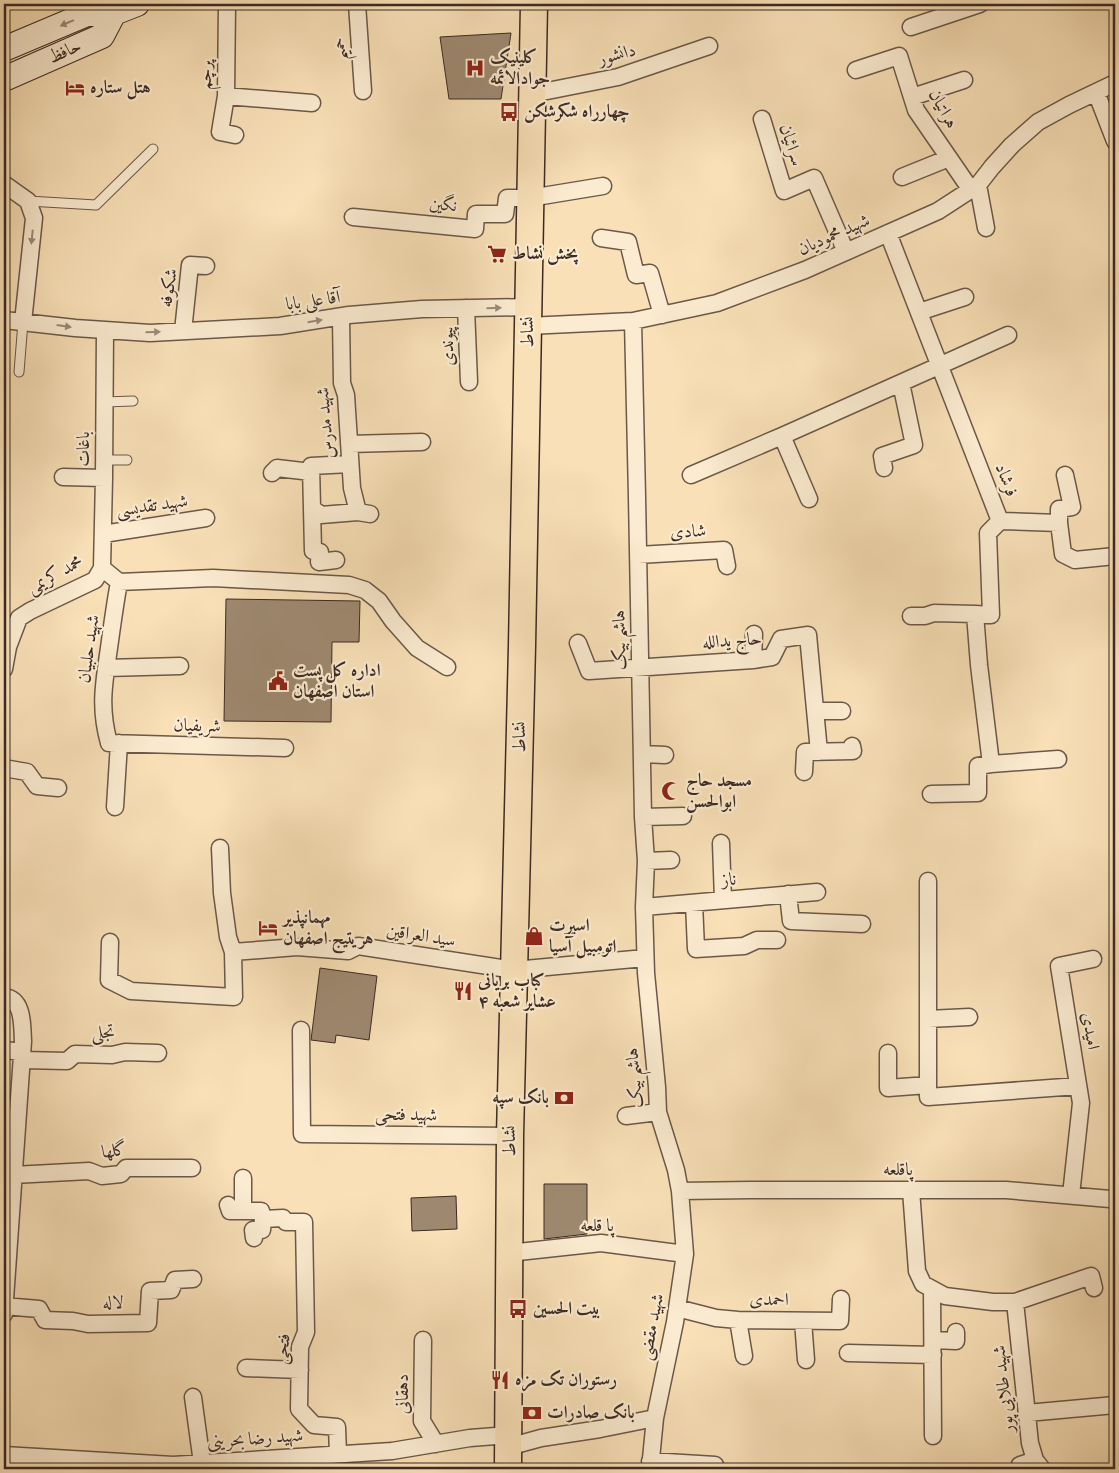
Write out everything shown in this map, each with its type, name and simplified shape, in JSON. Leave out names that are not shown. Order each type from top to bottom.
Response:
[{"type":"main road","name":"نشاط","points":[[508,1450],[510,1136],[522,646],[534,4]]},
{"type":"street","name":"حافظ","points":[[4,49],[88,14],[137,4]]},
{"type":"street","name":"پرچم","points":[[227,4],[226,96],[220,132],[235,135]]},
{"type":"street","name":"حمیم","points":[[357,4],[363,92]]},
{"type":"street","points":[[910,27],[956,8],[980,4]]},
{"type":"street","name":"حافظ","points":[[4,79],[102,36],[113,9]]},
{"type":"street","name":"دانشور","points":[[532,94],[618,77],[709,46]]},
{"type":"street","name":"هراتیان","points":[[856,70],[899,56],[916,110],[949,158],[974,188]]},
{"type":"street","points":[[912,97],[964,80]]},
{"type":"street","name":"شهید محمودیان","points":[[528,317],[547,326],[633,321],[718,303],[805,270],[938,211],[974,188],[1012,145],[1038,122],[1115,83]]},
{"type":"street","points":[[1096,92],[1115,141]]},
{"type":"street","points":[[226,96],[312,103]]},
{"type":"street","name":"سرائیان","points":[[762,119],[784,191],[814,178],[846,252]]},
{"type":"street","points":[[902,177],[949,158]]},
{"type":"street","points":[[4,184],[28,201],[34,218],[23,322]]},
{"type":"street","points":[[530,198],[603,186]]},
{"type":"street","points":[[974,188],[986,228]]},
{"type":"street","name":"نگین","points":[[354,217],[475,229],[476,214],[505,214],[507,198],[530,198]]},
{"type":"street","name":"فرشاد","points":[[888,233],[1000,521],[988,533],[991,615],[975,614]]},
{"type":"street","points":[[601,238],[628,242],[636,275],[650,273],[662,315]]},
{"type":"street","name":"شکوفه","points":[[183,331],[190,265],[206,266]]},
{"type":"street","points":[[919,312],[965,297]]},
{"type":"street","name":"آقا علی بابا","points":[[4,320],[150,333],[280,326],[422,308],[466,308],[528,317]]},
{"type":"street","name":"پیوندی","points":[[466,308],[469,382]]},
{"type":"street","name":"شهید مدرس","points":[[307,512],[321,515],[364,513],[352,488],[346,395],[342,383],[341,317]]},
{"type":"street","name":"هاشم بیک","points":[[633,321],[643,818],[646,861],[644,907],[645,958],[658,1112],[676,1170],[680,1191]]},
{"type":"street","name":"باغات","points":[[102,568],[104,330]]},
{"type":"street","points":[[691,474],[782,436],[1008,335]]},
{"type":"street","points":[[884,468],[882,456],[914,446],[900,383]]},
{"type":"street","points":[[782,436],[809,499]]},
{"type":"street","points":[[349,444],[422,442]]},
{"type":"street","points":[[336,560],[319,562],[320,552],[312,551],[307,512],[312,465],[350,464]]},
{"type":"street","points":[[272,473],[277,468],[311,472]]},
{"type":"street","points":[[1065,475],[1072,507],[1059,509],[1062,554],[1075,560],[1115,556]]},
{"type":"street","points":[[63,477],[104,478]]},
{"type":"street","name":"شهید تقدیسی","points":[[102,534],[206,518]]},
{"type":"street","points":[[1000,521],[1059,523]]},
{"type":"street","name":"شادی","points":[[638,555],[724,550],[727,566]]},
{"type":"street","points":[[102,568],[119,582],[213,578],[349,585],[366,590],[379,601],[393,622],[416,648],[447,667]]},
{"type":"street","name":"محمد کریمی","points":[[4,669],[8,647],[19,618],[95,580],[102,568]]},
{"type":"street","name":"شهید حلبیان","points":[[115,807],[114,743],[104,728],[103,683],[119,582]]},
{"type":"street","points":[[911,616],[925,616],[934,613],[975,614],[991,764]]},
{"type":"street","points":[[752,660],[754,634]]},
{"type":"street","name":"حاج یدالله","points":[[578,643],[589,670],[772,658],[781,638],[808,635],[819,752]]},
{"type":"street","points":[[106,668],[180,666]]},
{"type":"street","points":[[816,711],[842,711]]},
{"type":"street","name":"شریفیان","points":[[114,743],[285,748]]},
{"type":"street","points":[[804,772],[805,752],[853,751],[852,746]]},
{"type":"street","points":[[642,754],[665,755]]},
{"type":"street","points":[[931,794],[978,793],[978,766],[1058,759]]},
{"type":"street","points":[[4,768],[27,772],[37,786],[58,788]]},
{"type":"street","points":[[643,818],[684,816]]},
{"type":"street","points":[[721,843],[723,900]]},
{"type":"street","points":[[110,942],[108,980],[131,991],[234,997],[233,952],[228,938],[220,848]]},
{"type":"street","points":[[646,861],[671,860]]},
{"type":"street","points":[[928,881],[928,1097],[1078,1086]]},
{"type":"street","name":"ناز","points":[[644,907],[817,892]]},
{"type":"street","points":[[788,894],[791,921],[862,924]]},
{"type":"street","points":[[694,903],[696,949],[744,946],[757,940],[777,940]]},
{"type":"street","name":"سید العراقین","points":[[233,952],[297,948],[348,951],[358,946],[514,970]]},
{"type":"street","points":[[514,970],[645,958]]},
{"type":"street","name":"امیدی","points":[[1071,1196],[1081,1103],[1059,966],[1093,959]]},
{"type":"street","points":[[4,997],[7,997],[16,1004],[22,1015],[22,1056],[8,1174],[4,1314]]},
{"type":"street","points":[[928,1019],[970,1017]]},
{"type":"street","name":"شهید فتحی","points":[[301,1030],[302,1134],[510,1136]]},
{"type":"street","name":"تجلی","points":[[4,1050],[22,1056],[67,1061],[75,1054],[158,1053]]},
{"type":"street","points":[[888,1053],[888,1088],[928,1085]]},
{"type":"street","points":[[626,1116],[658,1112]]},
{"type":"street","name":"گلها","points":[[8,1174],[89,1171],[102,1176],[121,1174],[126,1168],[192,1168]]},
{"type":"street","points":[[243,1178],[236,1208],[261,1211],[263,1218],[262,1230],[253,1230],[254,1238]]},
{"type":"street","points":[[911,1190],[917,1271],[923,1284],[945,1296],[993,1302],[1015,1302],[1091,1276],[1094,1288]]},
{"type":"street","name":"پاقلعه","points":[[680,1191],[1006,1190],[1115,1198]]},
{"type":"street","name":"شهید مقضی","points":[[650,1465],[655,1418],[677,1308],[685,1254],[680,1191]]},
{"type":"street","name":"فتحی","points":[[263,1218],[283,1218],[286,1222],[304,1222],[306,1332],[300,1347],[300,1409],[314,1425],[337,1427],[338,1454]]},
{"type":"street","name":"پا قلعه","points":[[509,1253],[602,1243],[685,1254]]},
{"type":"street","name":"لاله","points":[[4,1306],[39,1310],[45,1320],[74,1321],[88,1324],[148,1323],[150,1291],[171,1290],[174,1280],[193,1279]]},
{"type":"street","points":[[932,1289],[933,1436]]},
{"type":"street","name":"احمدی","points":[[677,1308],[716,1318],[738,1320],[840,1321],[841,1299]]},
{"type":"street","name":"شهید طلایی پور","points":[[1015,1302],[1030,1444],[1039,1464]]},
{"type":"street","points":[[738,1320],[744,1356]]},
{"type":"street","points":[[803,1321],[806,1360]]},
{"type":"street","points":[[848,1353],[933,1348],[956,1341],[956,1332]]},
{"type":"street","name":"دهقانی","points":[[423,1340],[422,1421],[436,1444]]},
{"type":"street","points":[[246,1368],[300,1370]]},
{"type":"street","points":[[194,1397],[202,1463]]},
{"type":"street","points":[[1027,1413],[1115,1405]]},
{"type":"street","name":"شهید رضا بحرینی","points":[[4,1455],[117,1465],[173,1467],[202,1463],[304,1463],[338,1454],[392,1451],[470,1438],[508,1450],[541,1438],[600,1430],[655,1418]]},
{"type":"street","points":[[1020,1469],[1020,1464],[1039,1464]]},
{"type":"street","points":[[650,1465],[715,1465]]},
{"type":"lane","points":[[28,201],[96,205],[154,149]]},
{"type":"lane","points":[[19,372],[23,322]]},
{"type":"lane","points":[[104,402],[133,401]]},
{"type":"lane","points":[[104,460],[128,460]]},
{"type":"building","name":"کلینیک جوادالائمه","points":[[511,33],[501,99],[449,99],[440,37]]},
{"type":"building","name":"اداره کل پست استان اصفهان","points":[[226,599],[360,601],[359,642],[332,642],[331,722],[224,721]]},
{"type":"building","points":[[320,968],[377,976],[369,1040],[336,1035],[335,1043],[311,1040]]},
{"type":"building","points":[[544,1184],[587,1184],[587,1234],[544,1239]]},
{"type":"building","points":[[456,1196],[457,1229],[412,1231],[411,1198]]},
{"type":"place","name":"کلینیک جوادالائمه","points":[[475,68]]},
{"type":"place","name":"هتل ستاره","points":[[75,88]]},
{"type":"place","name":"چهارراه شکرشکن","points":[[509,112]]},
{"type":"place","name":"پخش نشاط","points":[[497,254]]},
{"type":"place","name":"اداره کل پست استان اصفهان","points":[[278,681]]},
{"type":"place","name":"مسجد حاج ابوالحسن","points":[[671,791]]},
{"type":"place","name":"مهمانپذیر هریتیج اصفهان","points":[[268,928]]},
{"type":"place","name":"اسپرت اتومبیل آسیا","points":[[534,936]]},
{"type":"place","name":"کباب بریانی عشایر شعبه ۴","points":[[463,991]]},
{"type":"place","name":"بانک سپه","points":[[564,1098]]},
{"type":"place","name":"بیت الحسین","points":[[518,1309]]},
{"type":"place","name":"رستوران تک مزه","points":[[500,1380]]},
{"type":"place","name":"بانک صادرات","points":[[532,1413]]}]
